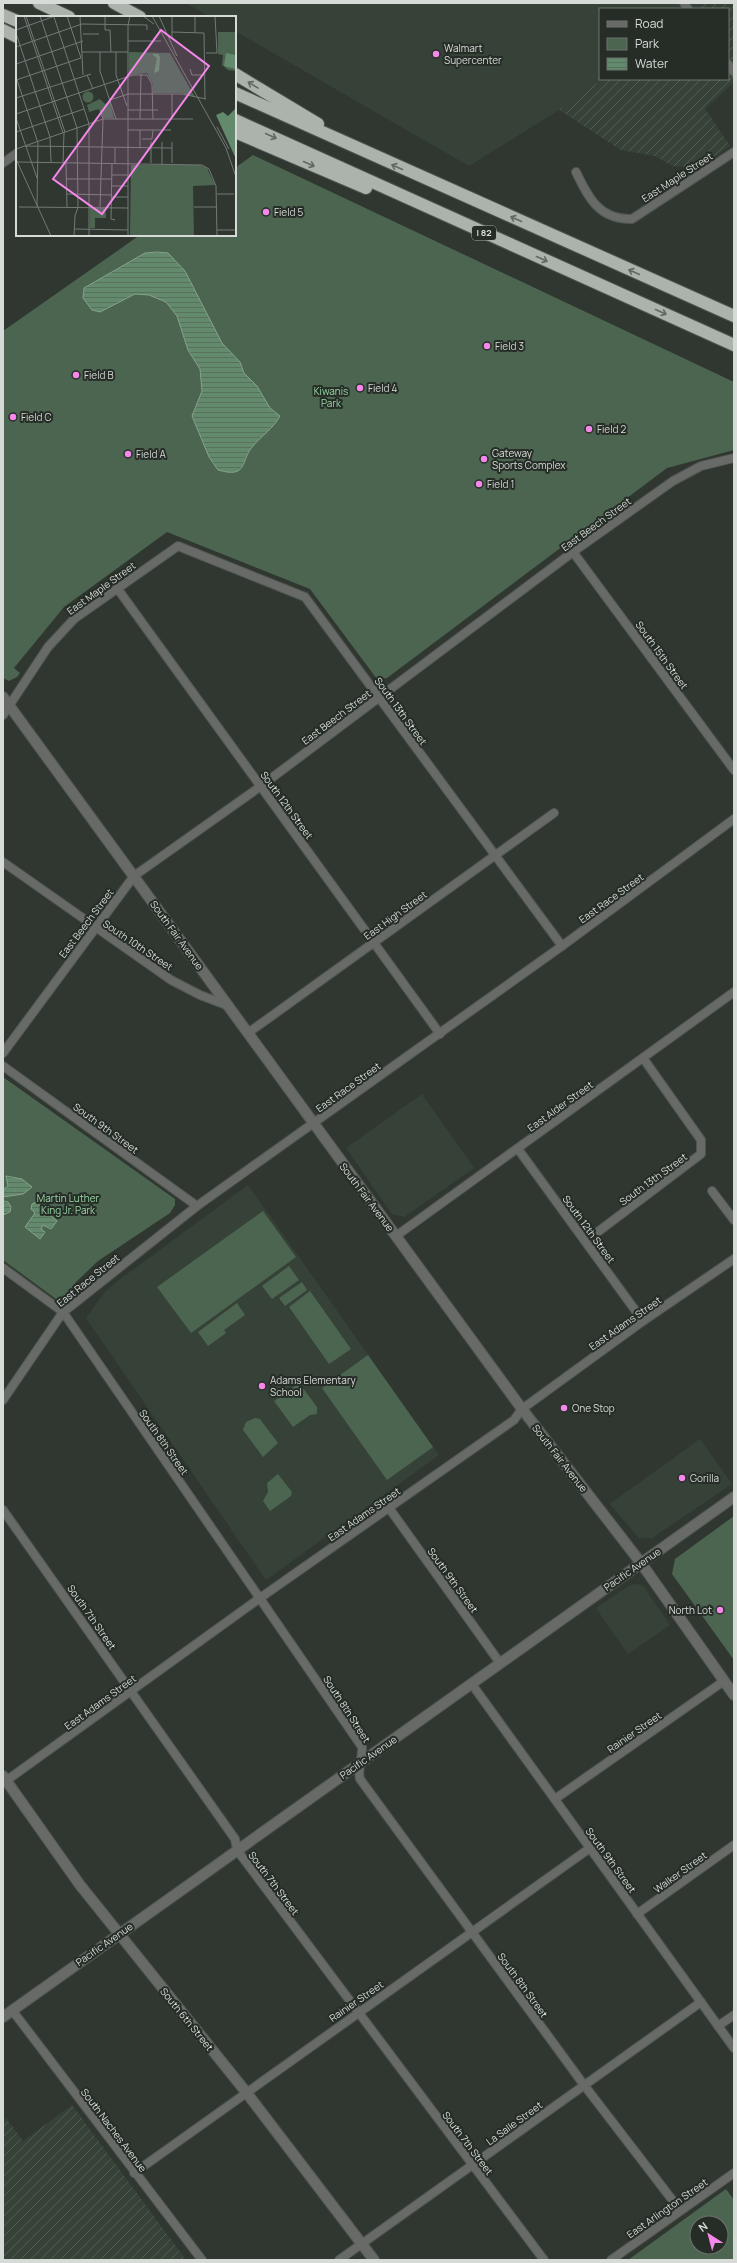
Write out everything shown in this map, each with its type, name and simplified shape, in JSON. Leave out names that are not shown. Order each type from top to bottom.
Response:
[{"type":"highway","points":[[39,3],[68,16]]},
{"type":"highway","points":[[114,3],[136,14]]},
{"type":"highway","points":[[121,3],[136,14]]},
{"type":"highway","points":[[3,15],[16,21]]},
{"type":"highway","points":[[3,30],[16,37]]},
{"type":"highway","points":[[3,35],[16,38]]},
{"type":"highway","points":[[236,75],[370,155]]},
{"type":"highway","name":"I 82","points":[[236,93],[370,155],[734,316]]},
{"type":"highway","name":"I 82","points":[[236,120],[734,345]]},
{"type":"highway","points":[[236,132],[328,172],[517,247]]},
{"type":"street","name":"East Maple Street","points":[[576,172],[589,198],[600,209],[614,217],[632,219],[734,152]]},
{"type":"street","points":[[3,163],[16,154]]},
{"type":"street","name":"East Beech Street","points":[[3,1053],[134,876],[261,786],[573,552],[689,471],[712,462],[734,458]]},
{"type":"street","name":"East Maple Street","points":[[3,715],[48,647],[74,619],[178,546]]},
{"type":"street","name":"South 13th Street","points":[[178,546],[305,598],[562,946]]},
{"type":"street","name":"South 15th Street","points":[[573,552],[734,770]]},
{"type":"street","name":"South 12th Street","points":[[117,588],[440,1034]]},
{"type":"street","name":"South Fair Avenue","points":[[3,697],[522,1409],[641,1563],[734,1695]]},
{"type":"street","name":"East High Street","points":[[248,1033],[554,813]]},
{"type":"street","name":"East Race Street","points":[[3,1400],[63,1312],[197,1206],[314,1125],[562,946],[734,819]]},
{"type":"street","name":"South 10th Street","points":[[3,862],[171,980],[200,995],[229,1006]]},
{"type":"street","name":"East Alder Street","points":[[396,1236],[734,992]]},
{"type":"street","name":"South 13th Street","points":[[599,1231],[701,1154],[701,1140],[643,1058]]},
{"type":"street","name":"South 9th Street","points":[[3,1066],[197,1206]]},
{"type":"street","name":"South 12th Street","points":[[518,1149],[643,1321]]},
{"type":"street","points":[[712,1192],[734,1220]]},
{"type":"street","name":"East Adams Street","points":[[4,1780],[514,1420],[522,1409],[643,1321],[734,1259]]},
{"type":"street","name":"South 8th Street","points":[[3,1268],[63,1312],[362,1747],[363,1754],[358,1772],[360,1779],[584,2084],[680,2210]]},
{"type":"street","name":"Pacific Avenue","points":[[3,2017],[734,1497]]},
{"type":"street","name":"South 9th Street","points":[[389,1508],[500,1663]]},
{"type":"street","name":"South 7th Street","points":[[3,1510],[235,1839],[237,1850],[472,2166],[544,2260]]},
{"type":"street","name":"Rainier Street","points":[[555,1799],[724,1681]]},
{"type":"street","name":"South 9th Street","points":[[471,1684],[734,2048]]},
{"type":"street","name":"South 6th Street","points":[[4,1780],[80,1885],[246,2092],[374,2260]]},
{"type":"street","name":"Walker Street","points":[[637,1914],[734,1845]]},
{"type":"street","name":"Rainier Street","points":[[134,2173],[590,1848]]},
{"type":"street","name":"La Salle Street","points":[[339,2260],[701,2002]]},
{"type":"street","name":"South Naches Avenue","points":[[12,2010],[134,2173],[202,2260]]},
{"type":"street","points":[[718,2026],[734,2015]]},
{"type":"street","name":"East Arlington Street","points":[[611,2260],[734,2173]]},
{"type":"shaded area","points":[[186,3],[695,3],[698,8],[599,8],[599,80],[602,80],[559,110],[469,166],[236,32],[236,16],[208,16]]},
{"type":"shaded area","points":[[695,3],[734,3],[734,82],[705,109],[730,146],[701,167],[672,166],[655,156],[621,150],[559,110],[602,80],[729,80],[729,8],[698,8]]},
{"type":"shaded area","points":[[422,1094],[474,1168],[404,1217],[392,1214],[346,1148]]},
{"type":"shaded area","name":"Adams Elementary School","points":[[248,1185],[439,1455],[266,1580],[86,1318],[105,1292],[115,1283]]},
{"type":"shaded area","points":[[700,1439],[732,1484],[652,1538],[639,1538],[610,1504]]},
{"type":"shaded area","points":[[639,1584],[644,1587],[670,1625],[628,1654],[596,1608],[630,1585]]},
{"type":"shaded area","points":[[72,2105],[186,2260],[3,2260],[3,2121],[6,2118],[23,2141]]},
{"type":"green space","name":"Kiwanis Park","points":[[253,155],[734,382],[734,450],[667,468],[387,678],[377,679],[310,589],[167,532],[64,607],[14,668],[20,673],[17,677],[9,681],[3,678],[3,331],[139,236],[236,236],[236,167]]},
{"type":"green space","name":"Martin Luther King Jr. Park","points":[[3,1077],[175,1199],[175,1205],[170,1213],[98,1261],[76,1282],[63,1299],[56,1299],[3,1260]]},
{"type":"green space","points":[[263,1211],[296,1257],[191,1333],[157,1287]]},
{"type":"green space","points":[[289,1266],[299,1280],[272,1299],[262,1286]]},
{"type":"green space","points":[[302,1282],[307,1290],[285,1306],[279,1298]]},
{"type":"green space","points":[[310,1291],[351,1349],[329,1364],[289,1307]]},
{"type":"green space","points":[[237,1303],[245,1315],[224,1330],[226,1333],[208,1346],[198,1332]]},
{"type":"green space","points":[[368,1355],[433,1447],[387,1480],[322,1388]]},
{"type":"green space","points":[[299,1383],[317,1407],[317,1414],[310,1415],[293,1427],[274,1401]]},
{"type":"green space","points":[[255,1418],[260,1419],[278,1443],[263,1457],[243,1430],[246,1422]]},
{"type":"green space","points":[[278,1474],[292,1492],[291,1496],[270,1511],[263,1501],[268,1492],[267,1483]]},
{"type":"green space","name":"North Lot","points":[[734,1516],[734,1660],[672,1574],[675,1559]]},
{"type":"green space","points":[[726,2189],[734,2200],[734,2260],[628,2260],[689,2216],[689,2255],[729,2255],[729,2215],[690,2215]]},
{"type":"water","points":[[145,253],[168,253],[185,271],[222,343],[240,362],[244,373],[257,386],[270,408],[280,416],[274,425],[249,451],[242,467],[235,472],[218,470],[209,457],[192,416],[202,391],[200,369],[188,350],[177,316],[166,302],[149,295],[135,294],[100,312],[92,310],[83,298],[84,288]]},
{"type":"water","points":[[6,1176],[22,1179],[32,1187],[23,1194],[3,1197],[3,1190],[8,1186]]},
{"type":"water","points":[[40,1200],[50,1204],[49,1206],[55,1210],[51,1216],[57,1221],[51,1229],[43,1225],[41,1229],[45,1232],[40,1239],[25,1227],[35,1213],[31,1209],[32,1204]]},
{"type":"water","points":[[3,1201],[8,1202],[11,1207],[10,1212],[3,1215]]},
{"type":"place","name":"Walmart Supercenter","points":[[436,54]]},
{"type":"place","name":"Field 5","points":[[266,212]]},
{"type":"place","name":"Field 3","points":[[487,346]]},
{"type":"place","name":"Field B","points":[[76,375]]},
{"type":"place","name":"Field 4","points":[[360,388]]},
{"type":"place","name":"Field C","points":[[13,417]]},
{"type":"place","name":"Field 2","points":[[589,429]]},
{"type":"place","name":"Field A","points":[[128,454]]},
{"type":"place","name":"Gateway Sports Complex","points":[[484,459]]},
{"type":"place","name":"Field 1","points":[[479,484]]},
{"type":"place","name":"Adams Elementary School","points":[[262,1386]]},
{"type":"place","name":"One Stop","points":[[564,1408]]},
{"type":"place","name":"Gorilla","points":[[682,1478]]},
{"type":"place","name":"North Lot","points":[[720,1610]]}]
